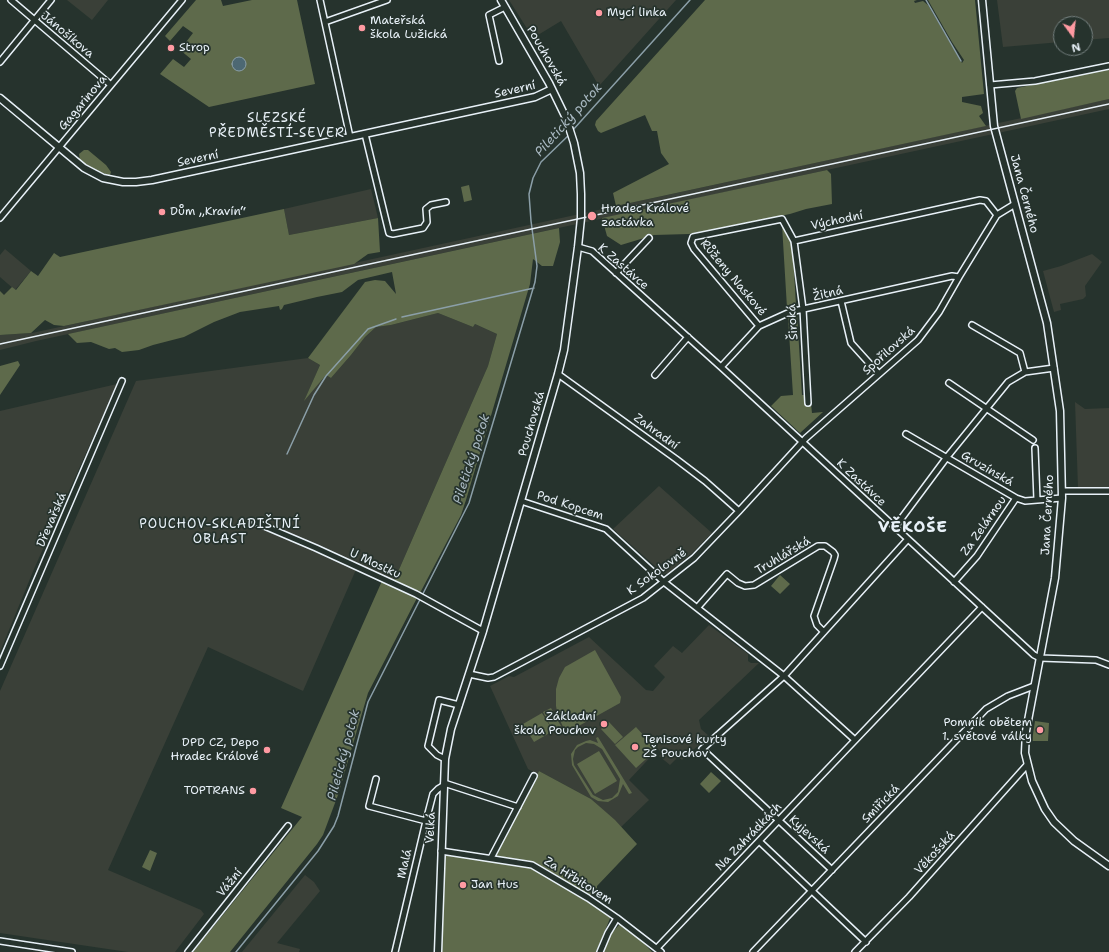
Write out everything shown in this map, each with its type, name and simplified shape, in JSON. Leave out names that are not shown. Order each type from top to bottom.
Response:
[{"type":"street","name":"Jánošíkova","points":[[11,0],[111,85]]},
{"type":"street","points":[[0,62],[51,0]]},
{"type":"street","name":"Gagarinova","points":[[0,218],[182,0]]},
{"type":"street","points":[[320,0],[350,137]]},
{"type":"street","points":[[325,22],[387,0]]},
{"type":"street","name":"Pouchovská","points":[[444,784],[445,760],[451,729],[483,631],[564,350],[578,247],[582,194],[580,173],[574,143],[566,120],[552,90],[501,0]]},
{"type":"street","name":"Jana Černého","points":[[982,0],[996,137],[1047,323],[1060,411],[1062,494],[1055,578],[1034,686],[1025,739],[1025,753],[1027,765],[1038,796],[1054,822],[1074,841],[1107,863]]},
{"type":"street","points":[[499,61],[489,15],[504,7]]},
{"type":"street","points":[[990,85],[1035,81],[1109,66]]},
{"type":"street","name":"Severní","points":[[0,98],[84,168],[98,176],[114,181],[136,182],[152,180],[535,97],[552,90]]},
{"type":"street","points":[[365,134],[389,233],[393,234],[423,228],[427,222],[426,209],[431,205],[446,202]]},
{"type":"street","name":"Východní","points":[[794,241],[980,200],[986,201],[997,215]]},
{"type":"street","name":"Spořilovská","points":[[802,442],[818,426],[910,348],[921,336],[939,312],[997,215],[1015,204]]},
{"type":"street","name":"Růženy Naskové","points":[[760,326],[694,249],[691,243],[693,237],[782,219],[794,241]]},
{"type":"street","points":[[616,272],[649,238]]},
{"type":"street","name":"Široká","points":[[794,241],[803,310],[808,403]]},
{"type":"street","name":"K Zastávce","points":[[578,247],[592,251],[616,272],[1034,655],[1040,658]]},
{"type":"street","name":"Žitná","points":[[721,367],[760,326],[790,312],[952,276],[959,277]]},
{"type":"street","points":[[841,301],[851,343],[879,374]]},
{"type":"street","points":[[972,325],[1020,353],[1025,372]]},
{"type":"street","points":[[655,375],[688,337]]},
{"type":"street","name":"Gruzínská","points":[[895,527],[947,457],[1008,382],[1025,372],[1054,368]]},
{"type":"street","name":"Zahradní","points":[[558,374],[676,459],[705,481],[739,511]]},
{"type":"street","name":"Dřevařská","points":[[0,666],[122,381]]},
{"type":"street","points":[[949,383],[1033,440]]},
{"type":"street","name":"Gruzínská","points":[[906,434],[1016,498]]},
{"type":"street","name":"K Sokolovně","points":[[469,674],[488,678],[494,677],[643,598],[694,558],[802,442]]},
{"type":"street","points":[[1034,448],[1037,500]]},
{"type":"street","name":"Za Zelárnou","points":[[954,582],[977,556],[1016,498],[1025,501],[1037,500],[1062,494],[1109,491]]},
{"type":"street","name":"Pod Kopcem","points":[[521,501],[606,529],[664,582]]},
{"type":"street","name":"U Mostku","points":[[255,522],[416,594],[483,631]]},
{"type":"street","points":[[784,676],[908,539]]},
{"type":"street","name":"Truhlářská","points":[[697,608],[727,574],[738,583],[745,586],[754,585],[818,546],[828,547],[835,555],[814,616],[817,625],[824,632]]},
{"type":"street","points":[[664,582],[784,676],[855,740]]},
{"type":"street","name":"Na Zahrádkách","points":[[659,950],[759,841],[982,607]]},
{"type":"street","points":[[1040,658],[1096,660],[1109,665]]},
{"type":"street","name":"Kyjevská","points":[[784,676],[702,749],[832,870]]},
{"type":"street","name":"Smiřická","points":[[753,952],[986,709],[1008,696],[1034,686]]},
{"type":"street","points":[[445,760],[437,756],[428,746],[439,700],[459,705]]},
{"type":"street","name":"Věkošská","points":[[855,952],[909,897],[1027,765]]},
{"type":"street","points":[[491,858],[534,776]]},
{"type":"street","points":[[376,779],[369,806],[426,821]]},
{"type":"street","points":[[444,784],[518,807]]},
{"type":"street","name":"Malá","points":[[395,952],[426,821],[434,794],[444,784]]},
{"type":"street","name":"Velká","points":[[438,952],[444,784]]},
{"type":"street","name":"Vážní","points":[[188,952],[288,826]]},
{"type":"street","points":[[759,841],[866,942]]},
{"type":"street","name":"Za Hřbitovem","points":[[442,851],[532,865],[588,898],[617,918],[608,933],[600,952]]},
{"type":"street","points":[[617,918],[659,950]]},
{"type":"street","points":[[0,941],[72,952]]},
{"type":"shaded area","points":[[67,0],[108,0],[92,20]]},
{"type":"shaded area","points":[[509,0],[676,0],[599,86],[561,21],[533,38]]},
{"type":"shaded area","points":[[997,0],[1109,0],[1109,38],[1093,39],[1093,16],[1053,16],[1053,43],[1003,47]]},
{"type":"shaded area","points":[[1109,99],[1109,109],[0,350],[0,335],[32,333]]},
{"type":"shaded area","points":[[371,189],[378,218],[289,235],[284,209]]},
{"type":"shaded area","points":[[5,249],[31,271],[15,290],[0,277],[0,255]]},
{"type":"shaded area","points":[[1092,254],[1102,262],[1085,286],[1086,296],[1083,299],[1060,304],[1061,310],[1054,312],[1043,271]]},
{"type":"shaded area","points":[[438,313],[473,327],[475,324],[497,334],[488,366],[394,581],[358,565],[303,691],[208,647],[108,870],[201,910],[204,914],[175,952],[128,952],[0,933],[0,691],[136,381],[308,358],[320,365],[305,399],[326,375],[331,378],[365,337],[376,327],[391,325]]},
{"type":"shaded area","points":[[117,384],[34,569],[0,652],[0,411]]},
{"type":"shaded area","points":[[1075,402],[1085,409],[1109,408],[1109,488],[1078,488]]},
{"type":"shaded area","points":[[659,486],[712,533],[691,554],[668,573],[664,574],[613,529]]},
{"type":"shaded area","name":"Základní škola Pouchov","points":[[709,625],[748,654],[748,661],[751,663],[759,663],[699,720],[701,729],[709,736],[682,760],[678,757],[670,765],[659,756],[662,753],[658,749],[629,780],[649,800],[621,827],[591,799],[539,771],[537,774],[528,769],[490,686],[509,676],[514,677],[589,637],[646,690],[653,691],[665,677],[654,666],[673,646],[682,653]]},
{"type":"shaded area","points":[[305,875],[314,882],[320,891],[277,943],[300,949],[299,952],[242,952]]},
{"type":"green space","points":[[196,0],[221,0],[223,6],[252,0],[297,0],[315,84],[209,107],[160,74],[173,59],[184,67],[191,59],[180,50],[193,33],[183,26],[170,41],[165,36]]},
{"type":"green space","points":[[705,0],[917,0],[914,1],[915,3],[923,1],[928,5],[962,63],[964,60],[928,0],[975,0],[984,94],[962,97],[962,102],[981,106],[983,113],[979,116],[986,126],[616,206],[613,193],[669,164],[661,153],[657,131],[652,131],[645,115],[601,133],[595,125],[596,121]]},
{"type":"green space","points":[[1109,69],[1109,99],[1021,119],[1015,91],[1017,88]]},
{"type":"green space","points":[[84,150],[88,150],[106,165],[111,172],[110,175],[97,171],[80,161],[79,154]]},
{"type":"green space","points":[[827,170],[831,174],[832,204],[790,214],[689,234],[654,235],[621,245],[607,236],[602,218]]},
{"type":"green space","points":[[469,185],[472,200],[464,202],[461,187]]},
{"type":"green space","points":[[284,209],[289,235],[378,218],[380,252],[368,254],[354,264],[64,326],[54,325],[45,320],[31,333],[0,335],[0,291],[4,295],[12,287],[16,290],[31,271],[38,276],[54,253],[60,257]]},
{"type":"green space","points":[[782,225],[792,240],[796,305],[787,308]]},
{"type":"green space","points":[[559,228],[560,242],[553,266],[542,266],[533,259],[530,284],[461,515],[420,593],[394,581],[488,366],[497,334],[475,324],[473,327],[438,313],[391,325],[376,327],[365,337],[331,378],[326,375],[304,401],[320,365],[308,358],[365,282],[375,280],[385,281],[396,294],[392,272],[358,280],[342,292],[284,305],[280,310],[279,306],[240,312],[214,322],[184,337],[139,350],[122,352],[115,348],[109,349],[91,342],[77,343],[68,334]]},
{"type":"green space","points":[[797,313],[802,395],[810,395],[812,413],[823,412],[800,433],[771,406],[781,396],[793,395],[788,317]]},
{"type":"green space","points":[[18,361],[20,365],[0,395],[0,366]]},
{"type":"green space","points":[[780,575],[790,584],[780,594],[771,586]]},
{"type":"green space","points":[[382,581],[418,596],[368,693],[338,795],[323,835],[230,952],[193,952],[302,817],[281,808]]},
{"type":"green space","points":[[595,650],[621,697],[620,703],[566,733],[558,716],[556,706],[556,689],[559,678],[565,667]]},
{"type":"green space","points":[[551,708],[561,726],[553,731],[543,712]]},
{"type":"green space","points":[[542,713],[553,731],[534,742],[523,724]]},
{"type":"green space","points":[[1035,721],[1049,723],[1048,741],[1032,741]]},
{"type":"green space","points":[[609,722],[623,737],[615,744],[601,729]]},
{"type":"green space","name":"Tenisové kurty ZŠ Pouchov","points":[[636,727],[655,748],[655,751],[636,768],[615,745]]},
{"type":"green space","points":[[598,737],[632,793],[629,794],[623,784],[618,796],[608,802],[598,801],[591,797],[572,765],[571,754],[577,745],[586,741],[590,740],[598,743],[596,738]],"holes":[[[586,743],[594,744],[602,749],[620,779],[618,792],[612,798],[603,800],[593,795],[574,765],[573,759],[575,750]]]},
{"type":"green space","points":[[599,751],[617,781],[595,794],[577,764]]},
{"type":"green space","points":[[539,771],[591,799],[615,820],[637,844],[597,886],[590,896],[530,861],[496,856],[495,854]]},
{"type":"green space","points":[[711,772],[721,781],[709,793],[700,784]]},
{"type":"green space","points":[[150,850],[157,853],[150,871],[142,867]]},
{"type":"green space","points":[[449,854],[531,867],[611,916],[596,952],[441,952],[445,855]]},
{"type":"green space","points":[[620,924],[638,937],[652,952],[601,952],[607,938]]},
{"type":"water","points":[[239,57],[244,59],[246,64],[244,69],[239,71],[234,69],[232,64],[234,59]]},
{"type":"waterway","name":"Piletický potok","points":[[572,131],[690,0]]},
{"type":"waterway","points":[[926,0],[961,61]]},
{"type":"waterway","name":"Piletický potok","points":[[236,952],[318,851],[334,826],[338,816],[368,702],[469,503],[535,282],[537,266],[529,194],[533,178],[541,162],[570,134]]},
{"type":"waterway","points":[[402,317],[534,288]]},
{"type":"waterway","points":[[287,454],[314,395],[326,376],[368,329],[396,319]]},
{"type":"railway","points":[[0,344],[1109,104]]},
{"type":"place","name":"Mycí linka","points":[[599,13]]},
{"type":"place","name":"Mateřská škola Lužická","points":[[362,28]]},
{"type":"place","name":"Strop","points":[[171,48]]},
{"type":"place","name":"Dům „Kravín“","points":[[162,212]]},
{"type":"place","name":"Hradec Králové zastávka","points":[[592,216]]},
{"type":"place","name":"Základní škola Pouchov","points":[[604,724]]},
{"type":"place","name":"Pomník obětem 1. světové války","points":[[1040,730]]},
{"type":"place","name":"Tenisové kurty ZŠ Pouchov","points":[[635,747]]},
{"type":"place","name":"DPD CZ, Depo Hradec Králové","points":[[267,750]]},
{"type":"place","name":"TOPTRANS","points":[[253,791]]},
{"type":"place","name":"Jan Hus","points":[[463,885]]},
{"type":"district","name":"SLEZSKÉ PŘEDMĚSTÍ-SEVER","points":[[277,126]]},
{"type":"district","name":"VĚKOŠE","points":[[913,528]]},
{"type":"district","name":"POUCHOV-SKLADIŠTNÍ OBLAST","points":[[220,532]]}]
